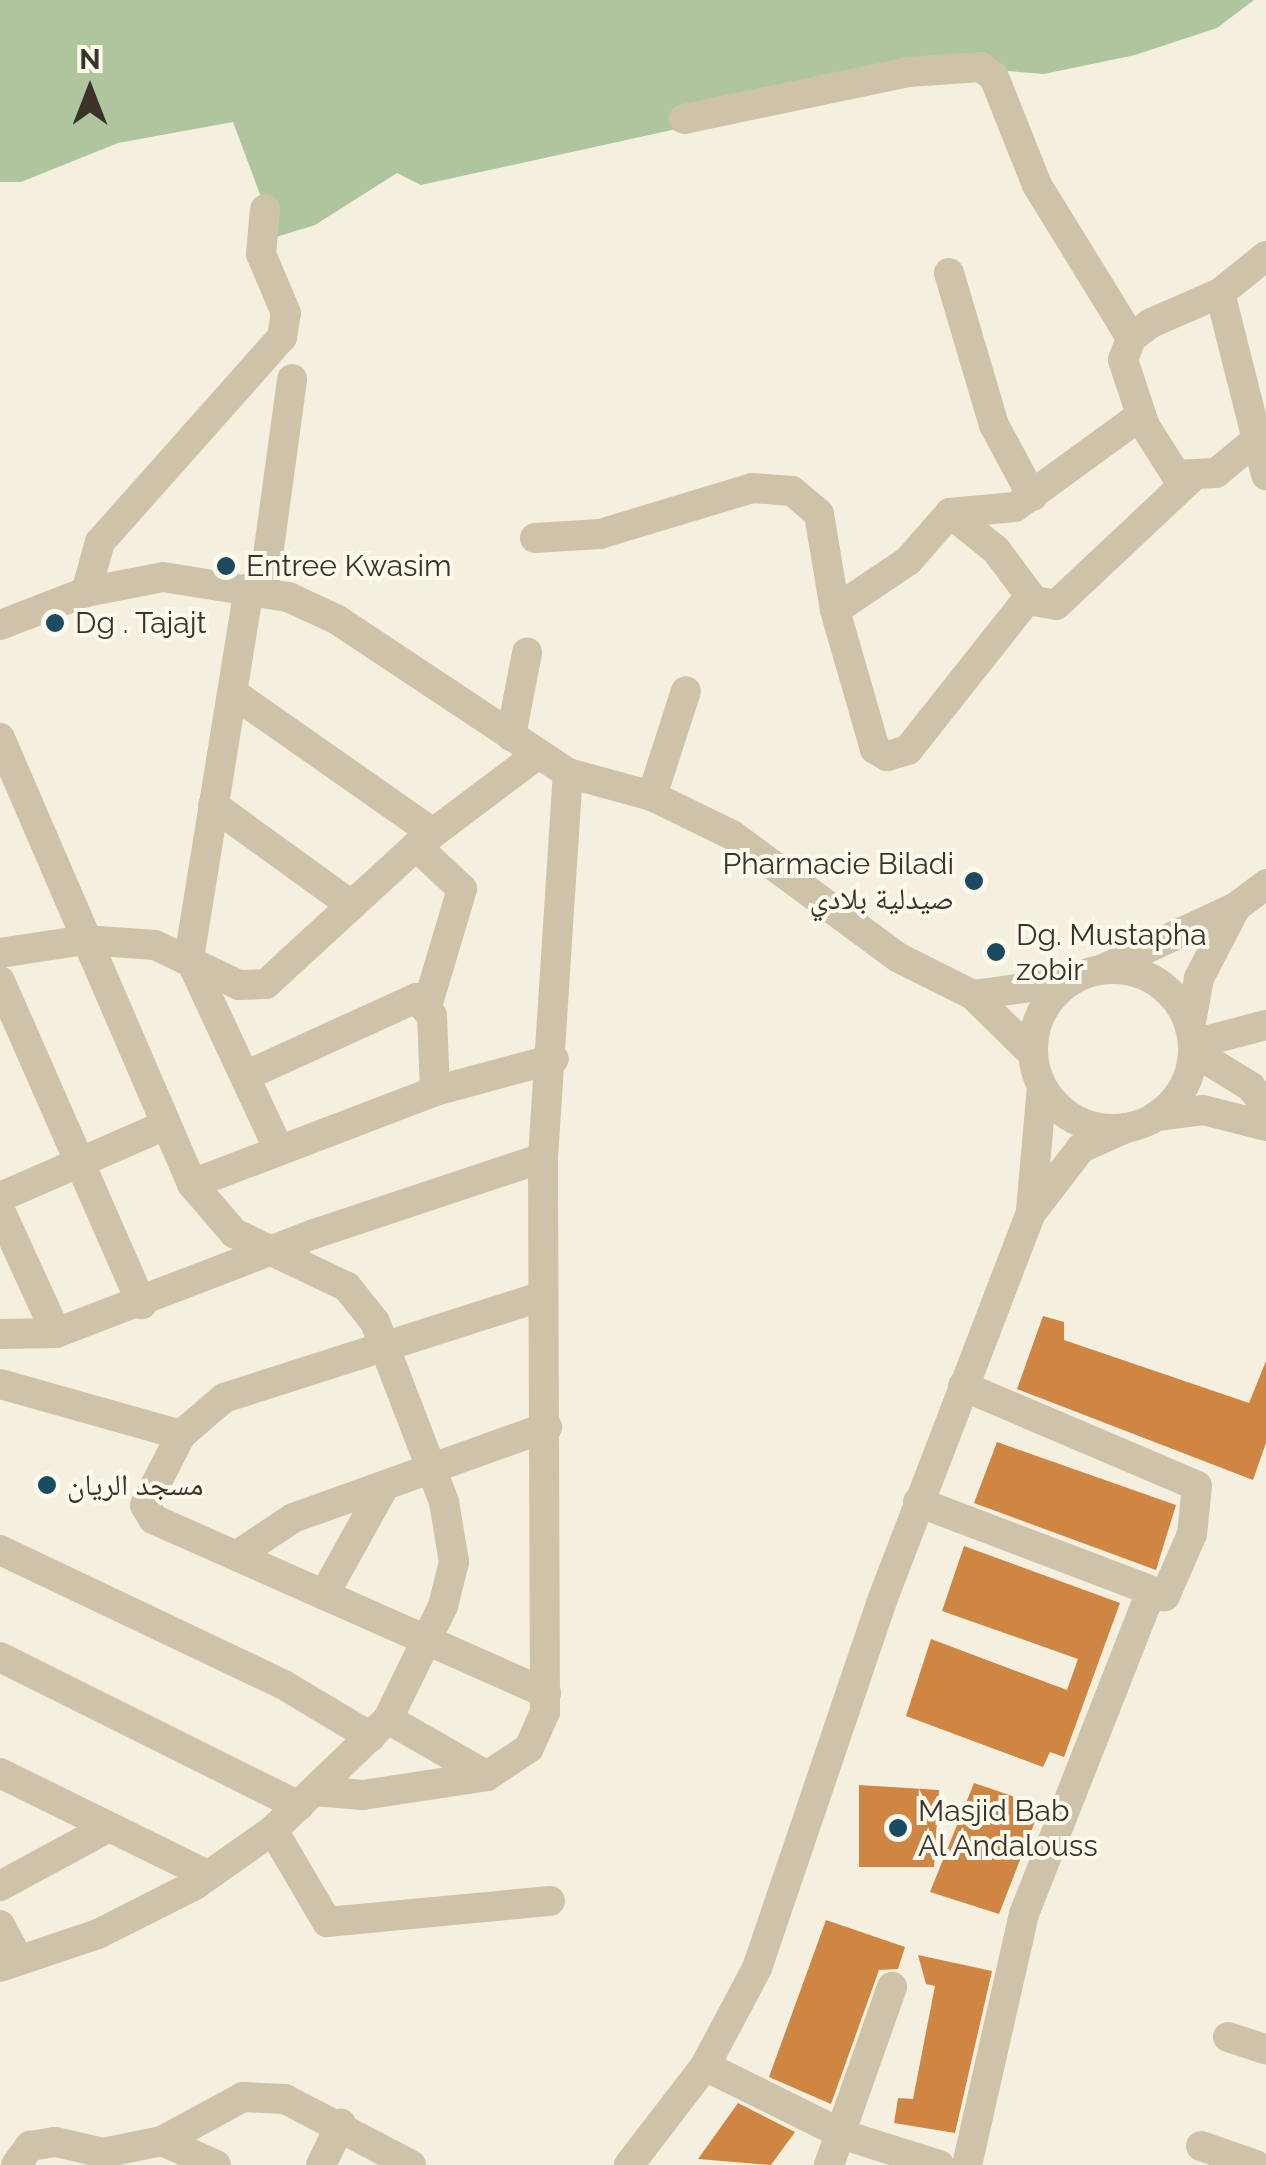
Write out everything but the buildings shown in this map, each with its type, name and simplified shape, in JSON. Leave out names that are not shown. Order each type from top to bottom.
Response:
[{"type":"street","points":[[684,119],[908,72],[981,67],[994,78],[1037,186],[1131,338]]},
{"type":"street","points":[[86,592],[100,542],[282,337],[286,313],[261,254],[265,210]]},
{"type":"street","points":[[1190,479],[1168,466],[1141,415],[1123,360],[1131,338],[1220,293],[1266,256]]},
{"type":"street","points":[[949,273],[994,425],[1032,496]]},
{"type":"street","points":[[1220,293],[1260,437],[1266,475]]},
{"type":"street","points":[[278,1148],[189,958],[213,805],[256,590],[292,379]]},
{"type":"street","points":[[835,610],[908,561],[950,513],[1014,507],[1141,415]]},
{"type":"street","points":[[950,513],[996,550],[1030,596],[1046,606],[1063,601],[1190,479],[1216,473],[1260,437]]},
{"type":"street","points":[[536,538],[600,534],[752,488],[792,491],[819,514],[835,610],[861,721],[875,749],[896,756],[922,737],[1030,596]]},
{"type":"street","points":[[0,625],[86,592],[163,577],[256,590],[336,619],[568,774],[652,796],[732,834],[900,958],[973,995],[1033,1054]]},
{"type":"street","points":[[511,736],[527,652]]},
{"type":"street","points":[[652,796],[686,691]]},
{"type":"street","points":[[233,693],[425,840],[462,889],[428,1003],[436,1091]]},
{"type":"street","points":[[0,738],[163,1126],[192,1184],[234,1233],[357,1296],[385,1346],[433,1472],[454,1562],[426,1642],[380,1728],[273,1830],[207,1875],[72,1947],[1,1966]]},
{"type":"street","points":[[142,1304],[76,1162],[0,980],[8,952],[85,940],[155,945],[239,985],[266,984],[425,840],[538,754]]},
{"type":"street","points":[[0,1658],[307,1799],[363,1795],[487,1776],[529,1748],[546,1693],[547,1427],[540,1297],[543,1158],[554,1059],[568,774]]},
{"type":"street","points":[[213,805],[350,905]]},
{"type":"street","points":[[973,995],[1069,982],[1236,907],[1266,884]]},
{"type":"street","points":[[1157,1116],[1181,1092],[1199,978],[1236,907]]},
{"type":"street","points":[[1100,970],[1133,972],[1163,987],[1192,1041],[1251,1087],[1266,1108]]},
{"type":"street","points":[[1031,1213],[1042,1086],[1033,1054],[1038,1021],[1069,982]]},
{"type":"street","points":[[245,1076],[397,1002],[428,1003]]},
{"type":"street","points":[[1192,1041],[1266,1026]]},
{"type":"street","points":[[192,1184],[278,1148],[436,1091],[554,1059]]},
{"type":"street","points":[[1042,1086],[1077,1121],[1126,1128]]},
{"type":"street","points":[[629,2165],[705,2066],[757,1968],[809,1833],[918,1502],[1031,1213],[1081,1148],[1157,1116],[1203,1110],[1266,1126]]},
{"type":"street","points":[[0,1197],[163,1126]]},
{"type":"street","points":[[181,1435],[0,1380],[10,1336],[56,1333],[142,1304],[273,1251],[543,1158]]},
{"type":"street","points":[[0,1210],[56,1333]]},
{"type":"street","points":[[540,1297],[224,1398],[181,1435],[147,1498],[147,1514],[242,1552],[324,1595],[546,1693]]},
{"type":"street","points":[[962,1386],[1197,1486],[1192,1534],[1166,1596]]},
{"type":"street","points":[[242,1552],[293,1518],[380,1492],[547,1427]]},
{"type":"street","points":[[324,1595],[380,1492]]},
{"type":"street","points":[[918,1502],[1166,1596]]},
{"type":"street","points":[[0,1550],[284,1686],[487,1776]]},
{"type":"street","points":[[967,2165],[1024,1914],[1149,1597],[1166,1596]]},
{"type":"street","points":[[0,1773],[207,1875]]},
{"type":"street","points":[[0,1886],[110,1827]]},
{"type":"street","points":[[273,1830],[327,1922],[550,1902]]},
{"type":"street","points":[[0,1925],[11,1946],[1,1966]]},
{"type":"street","points":[[829,2165],[844,2135],[892,1987]]},
{"type":"street","points":[[1228,2037],[1266,2050]]},
{"type":"street","points":[[705,2066],[844,2135],[939,2165]]},
{"type":"street","points":[[16,2165],[30,2146],[56,2142],[102,2153],[162,2141],[243,2097],[286,2099],[341,2124],[411,2165]]},
{"type":"street","points":[[322,2165],[341,2124]]},
{"type":"street","points":[[162,2141],[216,2165]]},
{"type":"street","points":[[1201,2146],[1256,2165]]},
{"type":"green space","points":[[0,0],[1254,0],[1217,28],[1135,55],[1044,74],[959,67],[421,185],[397,173],[315,225],[276,237],[233,122],[118,143],[21,182],[0,182]]},
{"type":"place","name":"Entree Kwasim","points":[[226,566]]},
{"type":"place","name":"Dg . Tajajt","points":[[55,623]]},
{"type":"place","name":"Pharmacie Biladi صيدلية بلادي","points":[[974,881]]},
{"type":"place","name":"Dg. Mustapha zobir","points":[[996,952]]},
{"type":"place","name":"مسجد الريان","points":[[47,1485]]},
{"type":"place","name":"Masjid Bab Al Andalouss","points":[[898,1828]]}]
